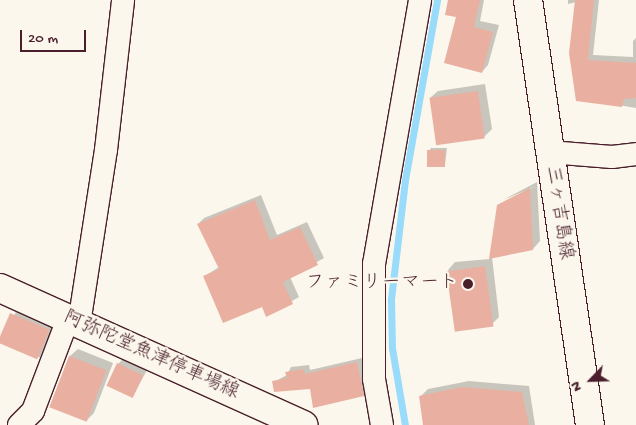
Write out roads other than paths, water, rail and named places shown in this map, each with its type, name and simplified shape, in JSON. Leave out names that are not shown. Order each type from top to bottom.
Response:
[{"type":"main road","name":"三ヶ吉島線","points":[[528,0],[590,425]]},
{"type":"main road","name":"阿弥陀堂魚津停車場線","points":[[0,288],[303,425]]},
{"type":"street","points":[[19,425],[34,411],[73,321],[105,159],[123,0]]},
{"type":"street","points":[[382,425],[374,379],[374,264],[420,0]]},
{"type":"street","points":[[549,152],[612,157],[636,154]]},
{"type":"waterway","points":[[405,425],[392,348],[391,299],[405,180],[437,0]]},
{"type":"place","name":"ファミリーマート","points":[[468,284]]}]
